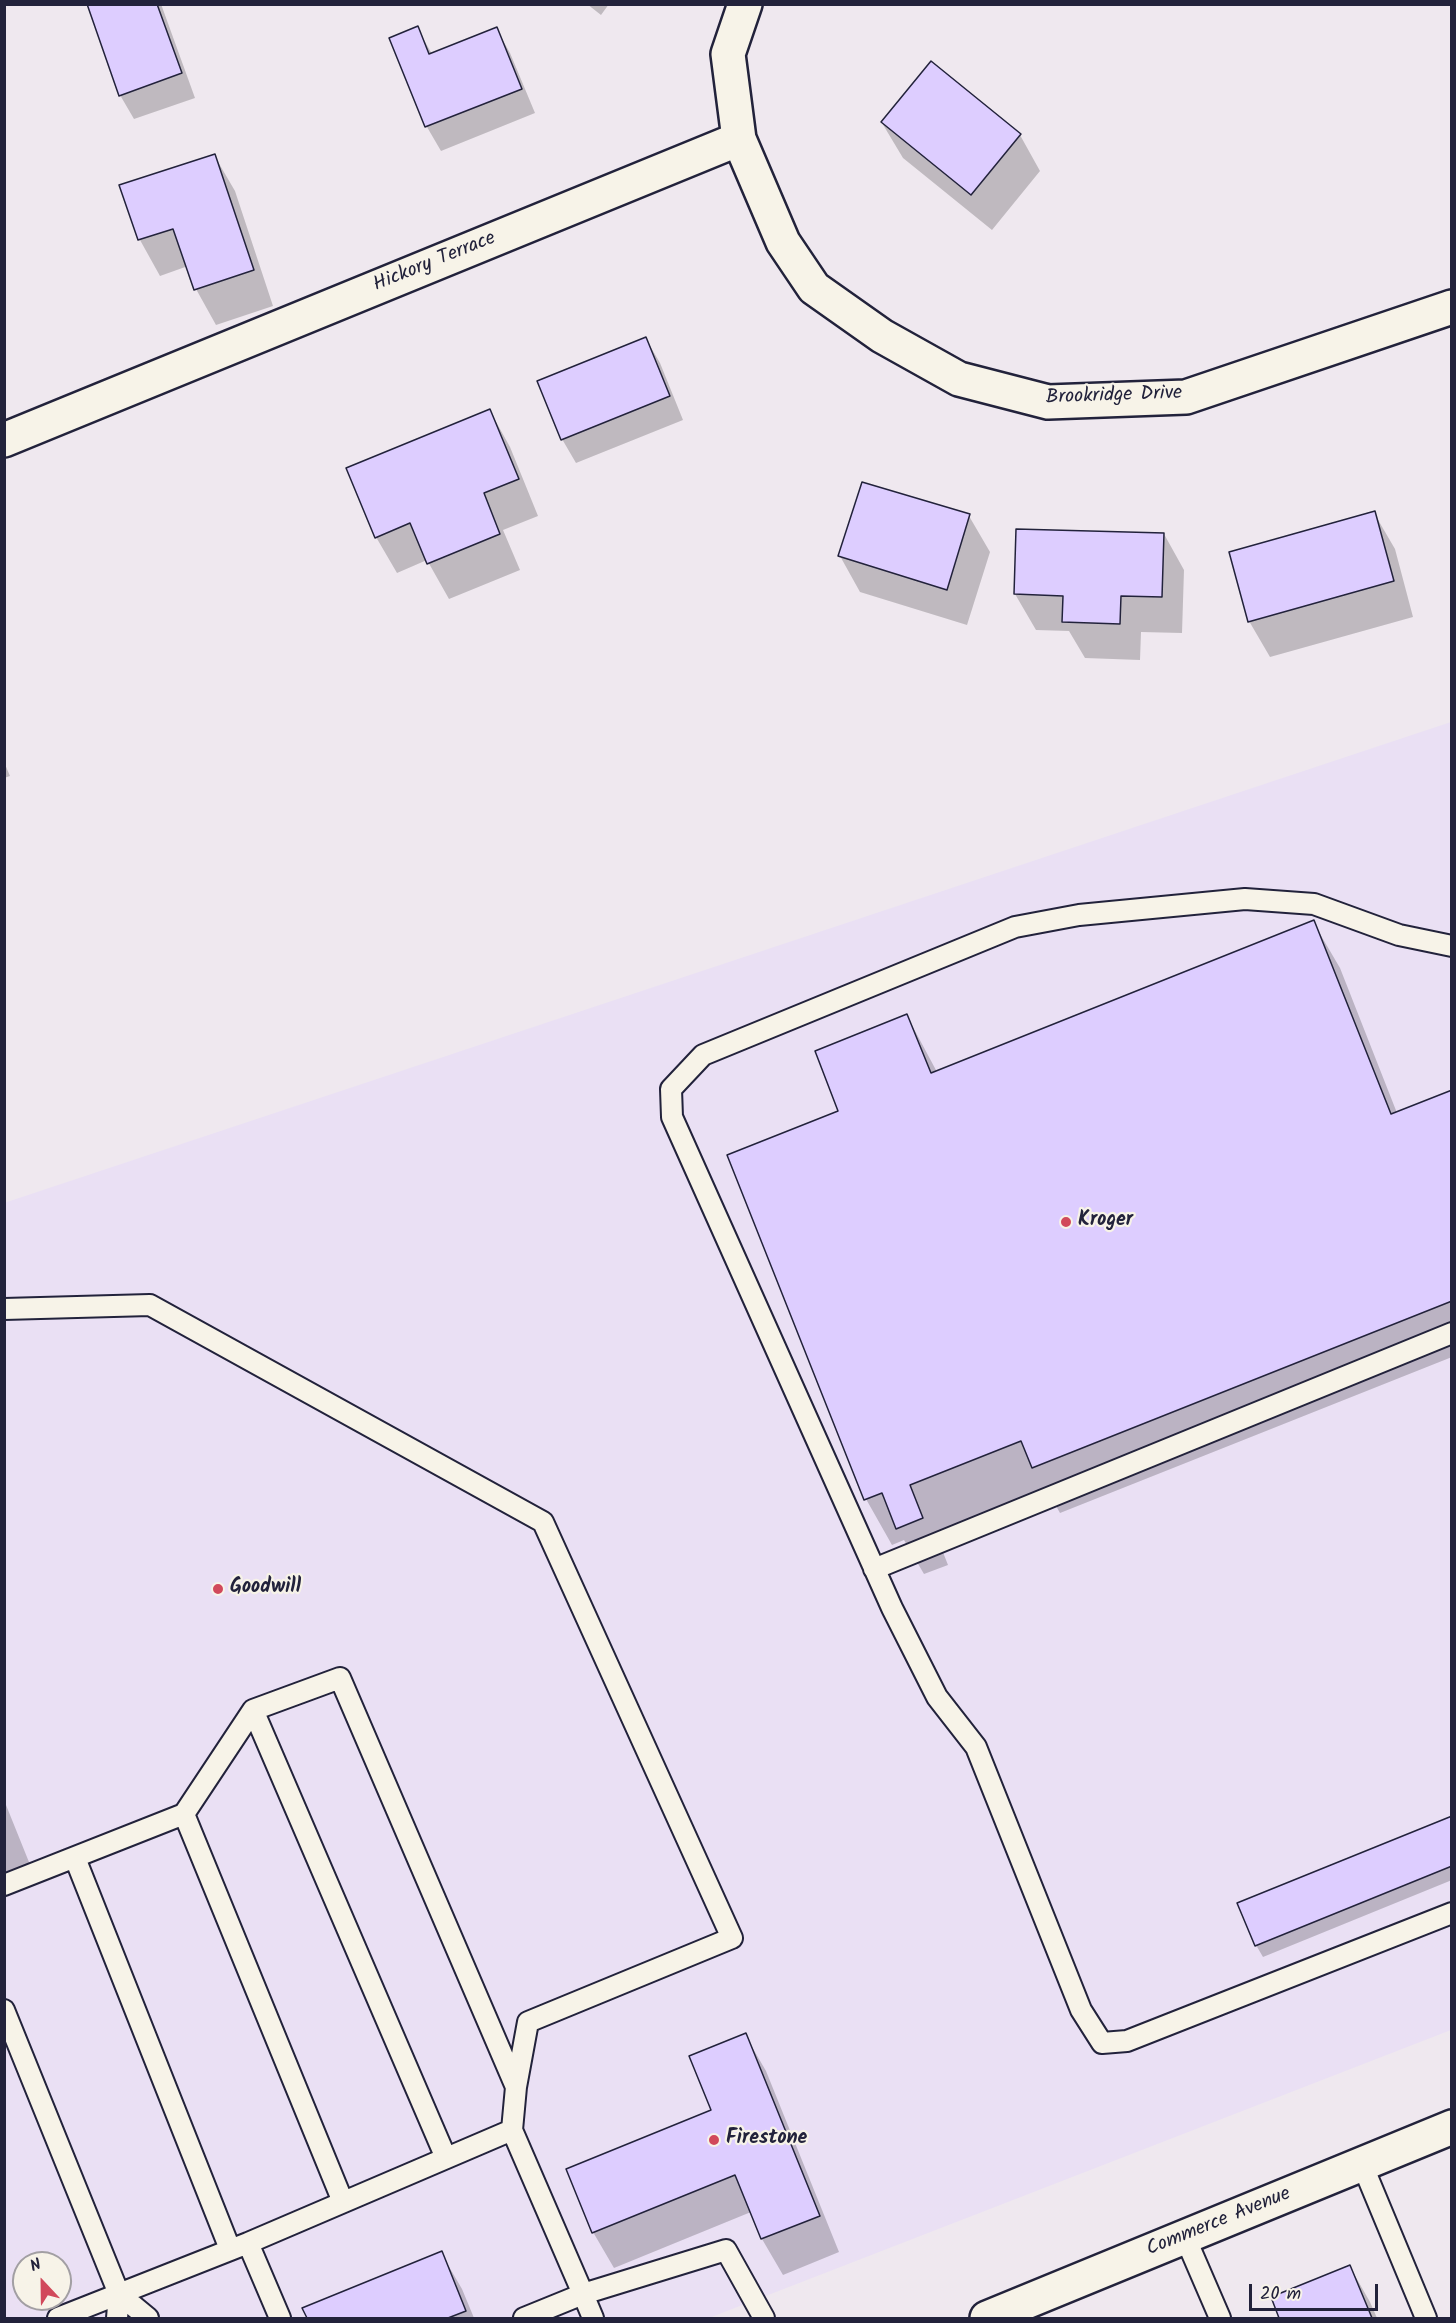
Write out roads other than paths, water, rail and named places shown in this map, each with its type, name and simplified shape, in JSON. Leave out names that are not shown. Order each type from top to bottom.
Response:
[{"type":"street","points":[[739,139],[728,54],[745,4]]},
{"type":"street","name":"Brookridge Drive","points":[[739,139],[783,242],[814,288],[882,336],[959,379],[1048,402],[1186,396],[1452,307]]},
{"type":"street","name":"Hickory Terrace","points":[[4,440],[739,139]]},
{"type":"street","name":"Commerce Avenue","points":[[987,2319],[1038,2309],[1185,2237],[1452,2127]]},
{"type":"lane","points":[[1452,946],[1399,934],[1314,904],[1280,901],[1245,899],[1079,915],[1015,927],[703,1054],[671,1089],[672,1117],[874,1569],[937,1697],[976,1747],[1080,2010],[1102,2043],[1127,2041],[1452,1913]]},
{"type":"lane","points":[[4,1309],[150,1305],[543,1522],[732,1938],[528,2022],[516,2087],[512,2130],[593,2319]]},
{"type":"lane","points":[[874,1569],[1452,1333]]},
{"type":"lane","points":[[4,1885],[184,1814],[253,1710],[340,1678],[516,2087]]},
{"type":"lane","points":[[253,1710],[446,2158]]},
{"type":"lane","points":[[184,1814],[343,2202]]},
{"type":"lane","points":[[75,1858],[239,2246],[280,2319]]},
{"type":"lane","points":[[4,2010],[119,2294],[117,2319]]},
{"type":"lane","points":[[58,2319],[239,2246],[512,2130]]},
{"type":"lane","points":[[1362,2164],[1426,2319]]},
{"type":"lane","points":[[1185,2237],[1220,2319]]},
{"type":"lane","points":[[524,2319],[583,2294],[726,2250],[764,2319]]},
{"type":"lane","points":[[119,2294],[148,2319]]},
{"type":"place","name":"Kroger","points":[[1066,1222]]},
{"type":"place","name":"Goodwill","points":[[218,1589]]},
{"type":"place","name":"Firestone","points":[[714,2140]]}]
